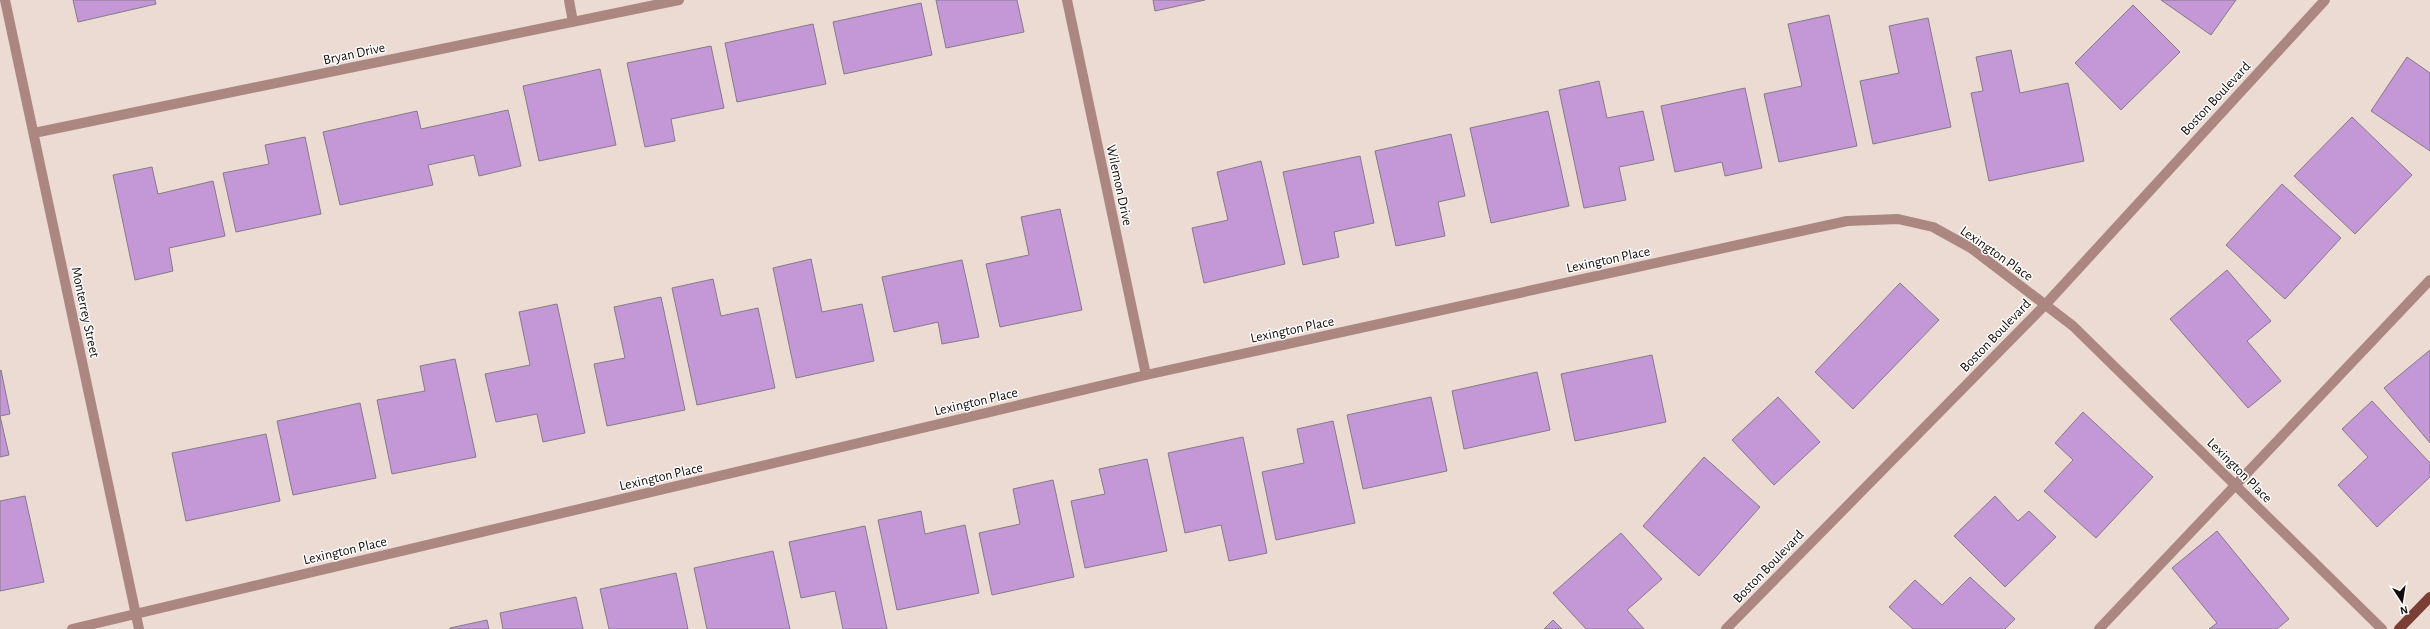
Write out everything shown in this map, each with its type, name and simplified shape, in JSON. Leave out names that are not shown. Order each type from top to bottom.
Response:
[{"type":"main road","points":[[2399,629],[2430,597]]},
{"type":"street","name":"Monterrey Street","points":[[5,0],[139,629]]},
{"type":"street","points":[[569,0],[573,22]]},
{"type":"street","name":"Bryan Drive","points":[[34,133],[679,0]]},
{"type":"street","name":"Wilemon Drive","points":[[1067,0],[1146,375]]},
{"type":"street","name":"Boston Boulevard","points":[[1726,629],[2045,305],[2324,0]]},
{"type":"street","name":"Lexington Place","points":[[72,629],[1146,375],[1847,221],[1898,219],[1933,227],[1971,248],[2073,326],[2382,629]]},
{"type":"street","points":[[2100,629],[2430,280]]},
{"type":"building","points":[[73,0],[155,0],[156,4],[78,22]]},
{"type":"building","points":[[936,0],[1017,0],[1024,32],[946,48]]},
{"type":"building","points":[[1153,0],[1205,0],[1155,11]]},
{"type":"building","points":[[2161,0],[2236,0],[2211,35]]},
{"type":"building","points":[[921,3],[932,55],[844,74],[833,22]]},
{"type":"building","points":[[2133,5],[2180,52],[2121,110],[2075,63]]},
{"type":"building","points":[[1829,15],[1857,146],[1779,162],[1764,94],[1802,86],[1788,24]]},
{"type":"building","points":[[1928,18],[1951,127],[1873,144],[1860,81],[1899,73],[1889,26]]},
{"type":"building","points":[[813,24],[826,84],[737,102],[725,43]]},
{"type":"building","points":[[711,46],[724,108],[671,119],[675,141],[645,147],[627,63]]},
{"type":"building","points":[[2011,50],[2020,93],[2068,83],[2084,161],[1989,181],[1971,93],[1983,91],[1976,57]]},
{"type":"building","points":[[2407,57],[2430,73],[2430,151],[2371,111]]},
{"type":"building","points":[[600,69],[616,145],[539,161],[523,86]]},
{"type":"building","points":[[1599,81],[1607,118],[1643,111],[1654,160],[1619,167],[1626,200],[1584,208],[1559,90]]},
{"type":"building","points":[[1745,88],[1762,168],[1725,176],[1722,162],[1675,172],[1661,106]]},
{"type":"building","points":[[508,110],[521,166],[479,176],[474,155],[428,165],[433,185],[340,205],[323,132],[417,111],[421,129]]},
{"type":"building","points":[[1548,111],[1569,206],[1491,223],[1470,128]]},
{"type":"building","points":[[2352,117],[2412,175],[2355,234],[2294,176]]},
{"type":"building","points":[[1451,134],[1465,196],[1438,202],[1445,236],[1396,246],[1375,151]]},
{"type":"building","points":[[305,137],[321,214],[236,232],[223,173],[269,164],[265,145]]},
{"type":"building","points":[[1360,156],[1374,223],[1334,232],[1339,257],[1303,265],[1283,172]]},
{"type":"building","points":[[1261,161],[1285,264],[1204,283],[1192,228],[1228,220],[1217,172]]},
{"type":"building","points":[[152,167],[158,194],[213,181],[225,236],[169,248],[173,271],[135,280],[113,175]]},
{"type":"building","points":[[2282,184],[2341,238],[2285,299],[2226,245]]},
{"type":"building","points":[[1060,209],[1082,310],[1000,327],[986,264],[1029,255],[1021,217]]},
{"type":"building","points":[[811,259],[822,312],[862,304],[874,361],[796,378],[773,268]]},
{"type":"building","points":[[962,260],[979,337],[942,344],[938,322],[894,332],[882,277]]},
{"type":"building","points":[[2227,270],[2271,321],[2247,341],[2281,381],[2248,408],[2170,319]]},
{"type":"building","points":[[713,279],[721,316],[758,308],[775,388],[697,405],[672,288]]},
{"type":"building","points":[[1900,283],[1939,320],[1853,409],[1815,372]]},
{"type":"building","points":[[661,297],[685,410],[607,426],[594,364],[625,358],[614,307]]},
{"type":"building","points":[[557,304],[585,433],[543,442],[537,414],[496,422],[485,374],[530,365],[519,312]]},
{"type":"building","points":[[2430,350],[2430,443],[2384,388]]},
{"type":"building","points":[[1652,355],[1666,422],[1575,441],[1561,374]]},
{"type":"building","points":[[455,359],[476,457],[392,474],[377,400],[425,391],[420,366]]},
{"type":"building","points":[[1,370],[10,414],[0,416],[0,371]]},
{"type":"building","points":[[1537,372],[1550,430],[1464,449],[1452,391]]},
{"type":"building","points":[[1431,397],[1447,471],[1363,489],[1347,415]]},
{"type":"building","points":[[1778,397],[1820,442],[1774,485],[1732,440]]},
{"type":"building","points":[[2372,401],[2430,463],[2430,477],[2377,527],[2338,485],[2368,457],[2342,429]]},
{"type":"building","points":[[360,403],[376,478],[293,495],[277,421]]},
{"type":"building","points":[[2083,412],[2153,477],[2096,538],[2044,491],[2073,460],[2055,443]]},
{"type":"building","points":[[0,416],[9,455],[0,457]]},
{"type":"building","points":[[1333,421],[1355,523],[1276,540],[1262,472],[1304,463],[1297,429]]},
{"type":"building","points":[[266,434],[280,501],[186,521],[172,453]]},
{"type":"building","points":[[1243,437],[1267,553],[1229,561],[1221,525],[1185,533],[1168,453]]},
{"type":"building","points":[[1704,457],[1760,507],[1699,576],[1643,526]]},
{"type":"building","points":[[1147,459],[1167,551],[1085,568],[1071,501],[1105,494],[1099,469]]},
{"type":"building","points":[[1053,480],[1074,577],[992,595],[979,533],[1020,524],[1013,489]]},
{"type":"building","points":[[25,496],[44,582],[0,591],[0,501]]},
{"type":"building","points":[[1995,496],[2018,521],[2029,511],[2056,537],[2005,587],[1954,536]]},
{"type":"building","points":[[921,511],[925,534],[965,525],[979,593],[897,610],[878,520]]},
{"type":"building","points":[[865,526],[887,629],[843,629],[835,591],[801,598],[789,542]]},
{"type":"building","points":[[2217,531],[2289,619],[2277,629],[2209,629],[2217,623],[2172,568]]},
{"type":"building","points":[[1621,533],[1662,579],[1627,610],[1644,629],[1586,629],[1553,593]]},
{"type":"building","points":[[773,551],[790,629],[707,629],[694,568]]},
{"type":"building","points":[[676,573],[688,629],[609,629],[600,589]]},
{"type":"building","points":[[1970,577],[2015,619],[2005,629],[1913,629],[1889,607],[1915,580],[1942,605]]},
{"type":"building","points":[[576,597],[583,629],[503,629],[500,613]]},
{"type":"building","points":[[487,620],[489,629],[450,629],[450,628]]},
{"type":"building","points":[[1553,620],[1562,629],[1544,629]]}]
